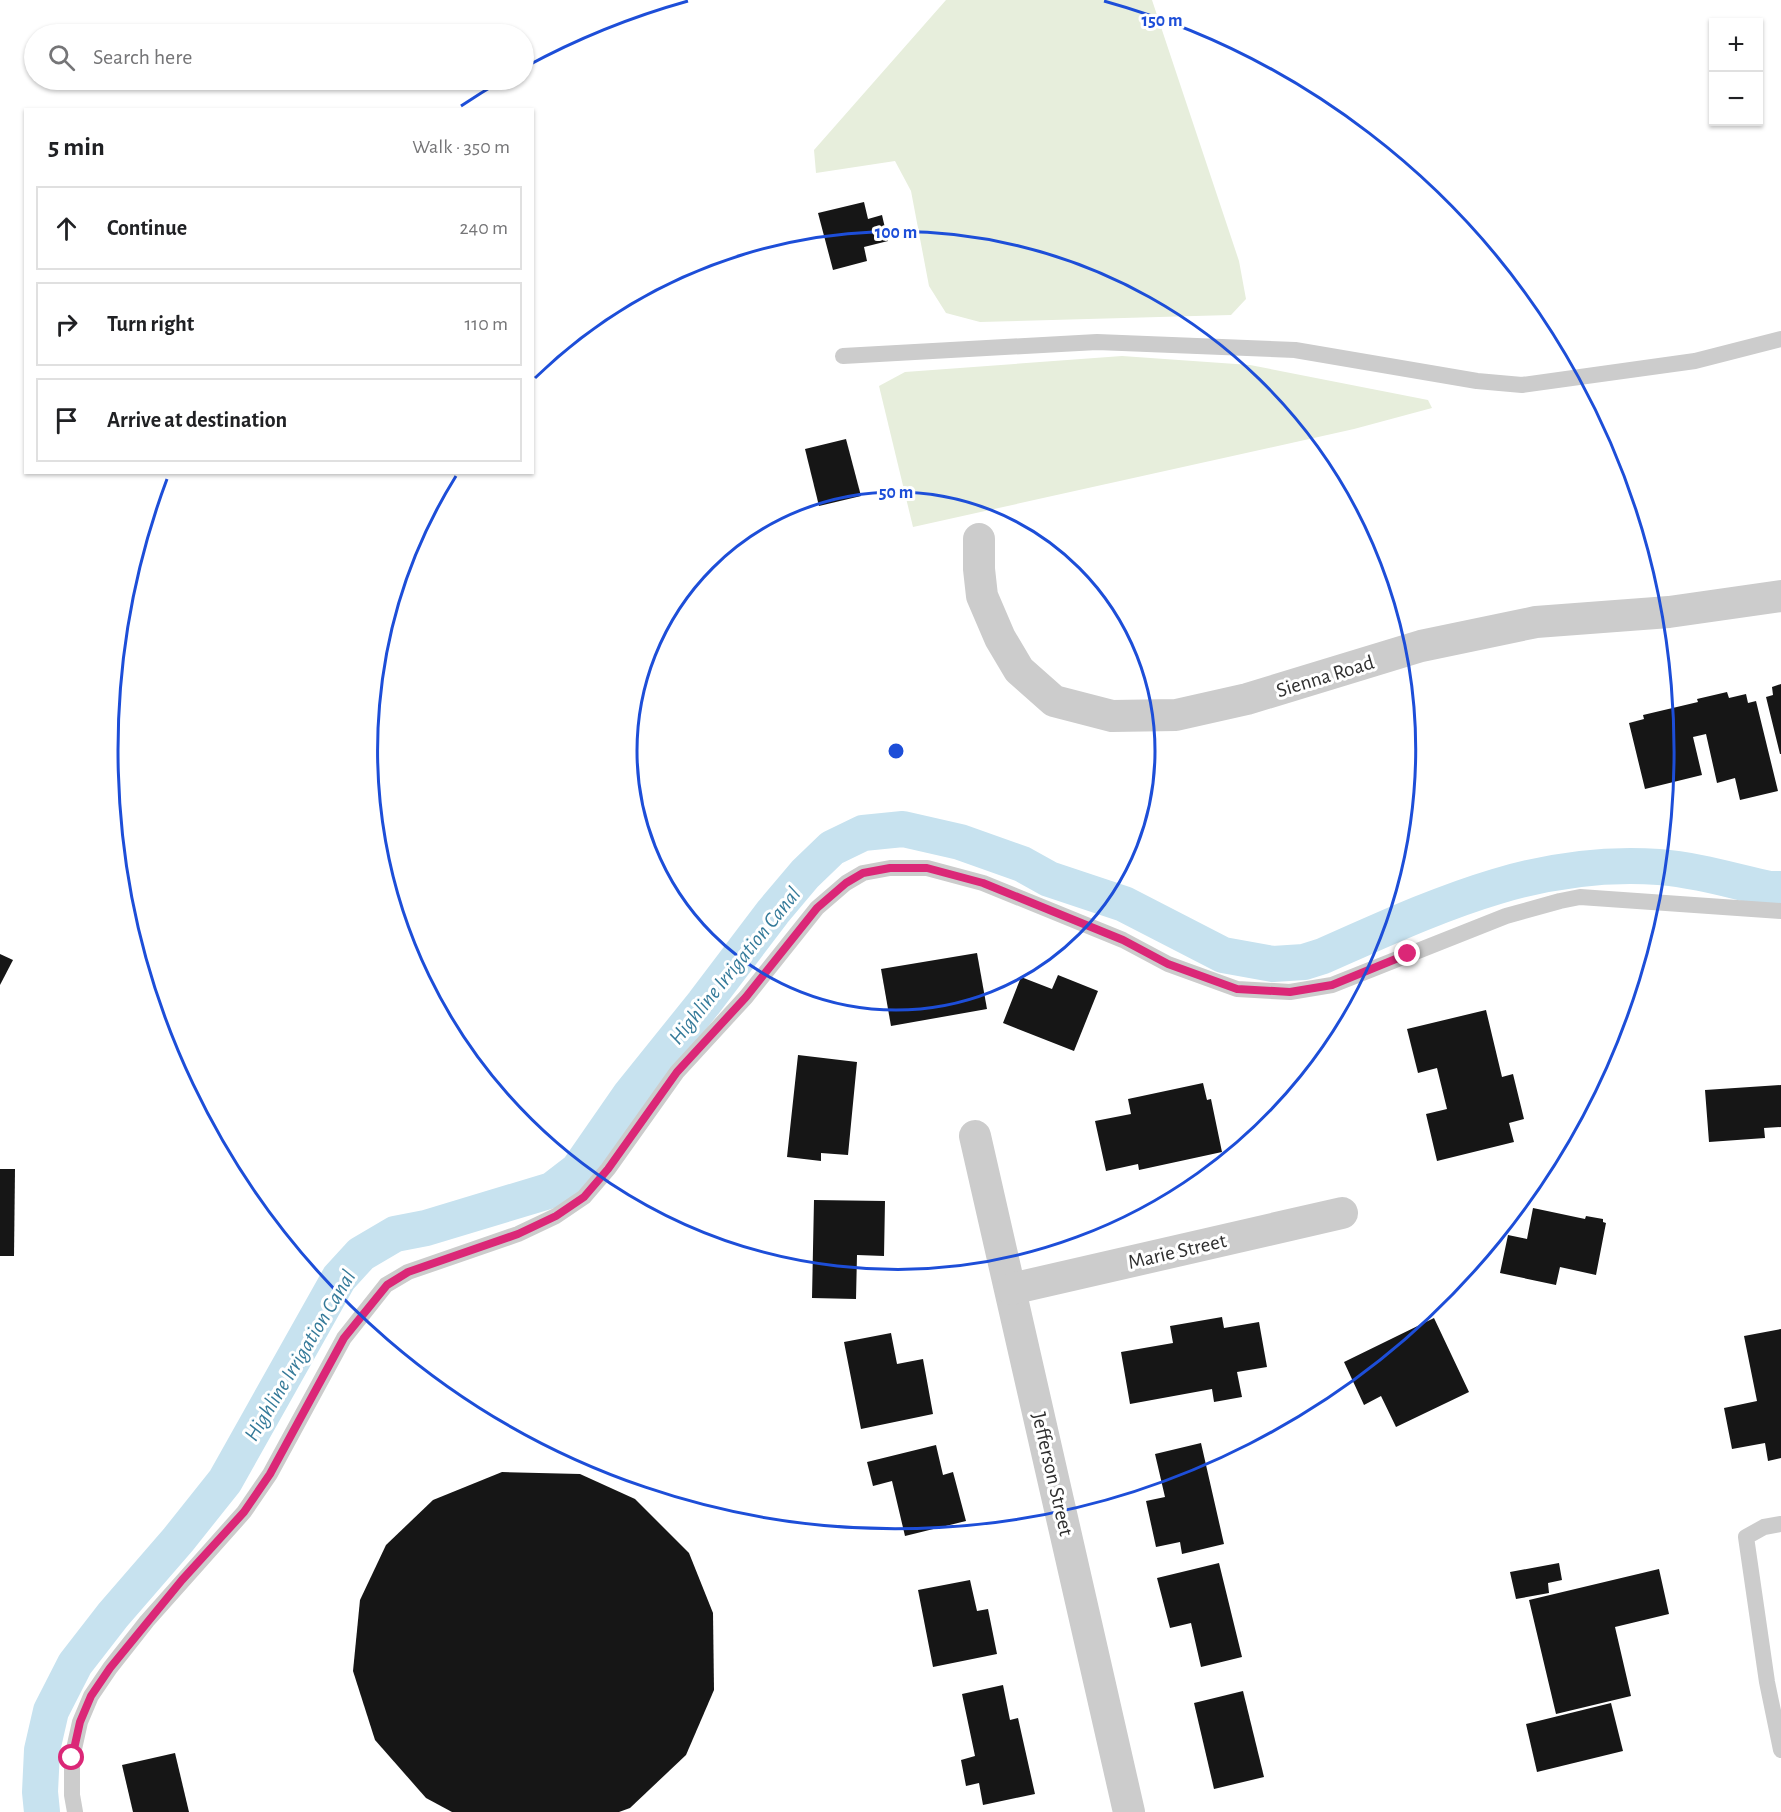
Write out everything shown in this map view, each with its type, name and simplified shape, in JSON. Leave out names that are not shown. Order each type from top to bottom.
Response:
[{"type":"street","name":"Sienna Road","points":[[979,539],[982,596],[1000,638],[1019,670],[1054,701],[1112,716],[1176,715],[1247,699],[1421,646],[1536,622],[1669,612],[1781,596]]},
{"type":"street","name":"Jefferson Street","points":[[975,1136],[1129,1812]]},
{"type":"street","name":"Marie Street","points":[[1011,1289],[1342,1214]]},
{"type":"lane","points":[[843,356],[1097,342],[1132,343],[1295,350],[1478,381],[1522,385],[1695,361],[1781,339]]},
{"type":"lane","points":[[75,1812],[72,1795],[72,1758],[80,1722],[91,1696],[147,1621],[244,1512],[270,1474],[344,1338],[387,1285],[408,1272],[518,1234],[556,1216],[584,1197],[608,1169],[677,1072],[746,997],[817,908],[846,883],[863,873],[890,868],[927,868],[983,883],[1123,940],[1168,964],[1237,989],[1290,992],[1332,985],[1506,916],[1580,897],[1781,911]]},
{"type":"lane","points":[[1781,1524],[1764,1527],[1746,1537],[1767,1682],[1781,1750]]},
{"type":"green space","points":[[946,0],[1152,0],[1239,261],[1246,299],[1231,315],[980,322],[946,313],[929,286],[911,191],[895,161],[816,173],[814,150]]},
{"type":"green space","points":[[1122,356],[1250,365],[1428,400],[1432,408],[1354,429],[913,527],[879,386],[905,372]]},
{"type":"building","points":[[864,202],[868,219],[882,215],[888,241],[864,247],[867,261],[833,270],[818,213]]},
{"type":"building","points":[[846,439],[861,496],[819,506],[805,449]]},
{"type":"building","points":[[1781,684],[1780,754],[1766,697],[1773,695],[1772,687]]},
{"type":"building","points":[[1727,692],[1729,698],[1746,694],[1748,703],[1756,701],[1778,791],[1740,800],[1735,778],[1717,783],[1706,734],[1693,737],[1702,775],[1645,789],[1629,723],[1644,719],[1643,715],[1698,702],[1697,699]]},
{"type":"building","points":[[977,953],[987,1009],[891,1026],[881,969]]},
{"type":"building","points":[[0,954],[13,960],[0,985]]},
{"type":"building","points":[[1058,975],[1098,991],[1074,1051],[1003,1023],[1021,977],[1052,989]]},
{"type":"building","points":[[1486,1010],[1502,1077],[1513,1074],[1524,1119],[1509,1123],[1514,1142],[1437,1161],[1426,1114],[1447,1109],[1437,1068],[1418,1073],[1407,1029]]},
{"type":"building","points":[[798,1055],[857,1062],[848,1155],[821,1153],[821,1161],[787,1157]]},
{"type":"building","points":[[1203,1083],[1207,1100],[1211,1099],[1222,1152],[1139,1170],[1138,1164],[1106,1171],[1095,1121],[1131,1114],[1128,1099]]},
{"type":"building","points":[[1781,1085],[1781,1127],[1764,1128],[1765,1138],[1709,1142],[1705,1090]]},
{"type":"building","points":[[0,1169],[15,1169],[14,1256],[0,1256]]},
{"type":"building","points":[[814,1200],[885,1201],[884,1256],[857,1255],[856,1299],[812,1298]]},
{"type":"building","points":[[1533,1208],[1585,1219],[1586,1216],[1603,1219],[1606,1223],[1596,1275],[1560,1267],[1556,1285],[1500,1273],[1508,1235],[1527,1239]]},
{"type":"building","points":[[1222,1317],[1224,1328],[1259,1322],[1267,1367],[1237,1372],[1242,1397],[1214,1402],[1212,1389],[1130,1404],[1121,1352],[1173,1343],[1170,1326]]},
{"type":"building","points":[[1434,1318],[1469,1392],[1396,1427],[1381,1396],[1364,1405],[1344,1362]]},
{"type":"building","points":[[1781,1329],[1781,1458],[1768,1461],[1765,1443],[1732,1449],[1724,1408],[1757,1401],[1744,1336]]},
{"type":"building","points":[[891,1333],[897,1364],[923,1359],[933,1414],[861,1429],[844,1342]]},
{"type":"building","points":[[1201,1443],[1224,1544],[1182,1554],[1180,1542],[1156,1547],[1146,1501],[1165,1497],[1155,1454]]},
{"type":"building","points":[[936,1445],[943,1475],[953,1472],[966,1521],[905,1536],[892,1481],[873,1486],[867,1462]]},
{"type":"building","points":[[502,1472],[580,1474],[635,1499],[689,1553],[713,1613],[714,1690],[686,1755],[630,1808],[619,1812],[452,1812],[426,1798],[375,1740],[353,1671],[360,1600],[386,1545],[433,1500]]},
{"type":"building","points":[[1219,1563],[1242,1657],[1201,1667],[1191,1623],[1170,1628],[1157,1578]]},
{"type":"building","points":[[1559,1563],[1562,1580],[1548,1583],[1549,1593],[1516,1599],[1510,1572]]},
{"type":"building","points":[[1659,1569],[1669,1614],[1615,1627],[1631,1696],[1556,1714],[1529,1600]]},
{"type":"building","points":[[970,1580],[977,1611],[988,1609],[997,1654],[933,1667],[918,1590]]},
{"type":"building","points":[[1003,1685],[1010,1720],[1018,1718],[1035,1794],[983,1805],[979,1783],[966,1786],[961,1760],[975,1756],[962,1694]]},
{"type":"building","points":[[1243,1691],[1264,1777],[1214,1789],[1194,1703]]},
{"type":"building","points":[[1611,1703],[1623,1751],[1537,1772],[1526,1724]]},
{"type":"building","points":[[175,1753],[189,1812],[133,1812],[122,1765]]},
{"type":"waterway","name":"Highline Irrigation Canal","points":[[42,1812],[40,1792],[42,1750],[51,1711],[75,1664],[225,1481],[339,1278],[361,1254],[395,1234],[426,1228],[552,1190],[578,1170],[630,1095],[773,912],[805,874],[832,848],[863,833],[903,829],[960,842],[1022,864],[1049,879],[1124,904],[1223,955],[1273,964],[1304,962],[1323,956],[1445,904],[1527,878],[1569,870],[1613,866],[1673,868],[1770,889],[1781,889]]},
{"type":"route","points":[[72,1758],[80,1722],[91,1696],[147,1621],[244,1512],[270,1474],[344,1338],[387,1285],[408,1272],[518,1234],[556,1216],[584,1197],[608,1169],[677,1072],[746,997],[817,908],[846,883],[863,873],[890,868],[927,868],[983,883],[1088,924],[1168,964],[1237,989],[1290,992],[1332,985],[1408,954]]}]
